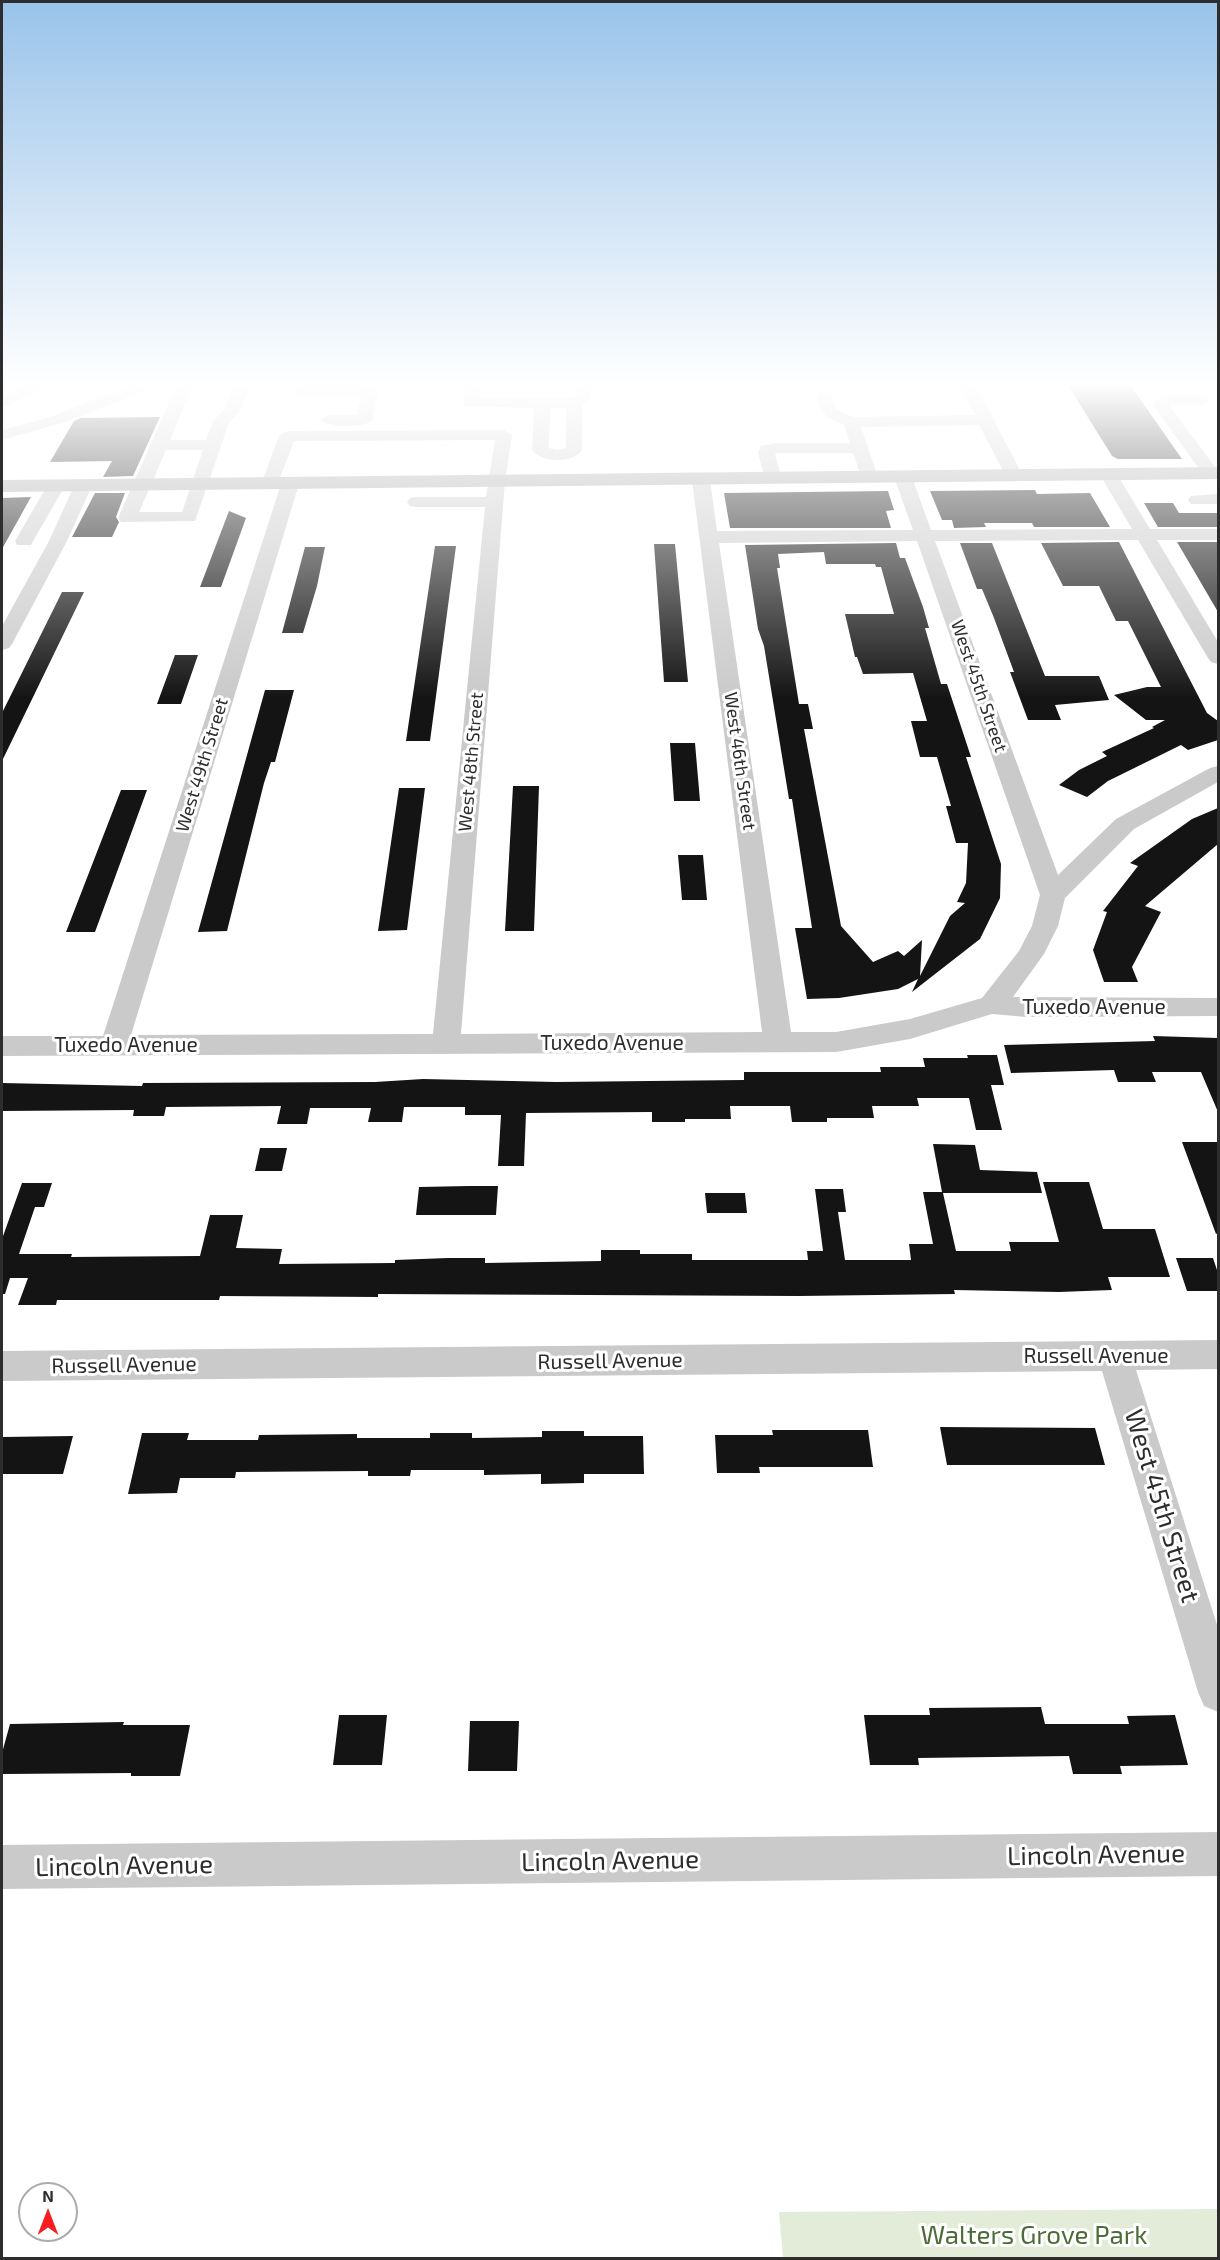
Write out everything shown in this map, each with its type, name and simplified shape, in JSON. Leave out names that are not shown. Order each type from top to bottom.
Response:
[{"type":"main road","points":[[457,487],[495,492],[573,487]]},
{"type":"street","points":[[24,541],[55,487]]},
{"type":"street","points":[[2,644],[58,541],[82,487]]},
{"type":"street","points":[[142,487],[127,518],[189,517],[199,487]]},
{"type":"street","name":"West 49th Street","points":[[114,1046],[279,487]]},
{"type":"street","points":[[411,487],[410,497],[414,511],[450,511],[495,492]]},
{"type":"street","name":"West 48th Street","points":[[446,1043],[496,487]]},
{"type":"street","name":"West 46th Street","points":[[703,487],[778,1043]]},
{"type":"street","name":"West 45th Street","points":[[907,487],[1053,895]]},
{"type":"street","points":[[1117,487],[1147,534],[1218,658]]},
{"type":"street","points":[[1197,500],[1218,500]]},
{"type":"street","points":[[711,537],[1218,534]]},
{"type":"street","points":[[2,542],[58,541]]},
{"type":"street","points":[[992,1005],[1031,954],[1045,926],[1053,895],[1125,824],[1218,773]]},
{"type":"street","name":"Tuxedo Avenue","points":[[2,1046],[836,1042],[910,1029],[992,1005],[1027,1008],[1218,1006]]},
{"type":"street","name":"Russell Avenue","points":[[2,1366],[1218,1355]]},
{"type":"street","name":"West 45th Street","points":[[1113,1356],[1126,1388],[1218,1692]]},
{"type":"street","name":"Lincoln Avenue","points":[[2,1867],[1218,1854]]},
{"type":"green space","name":"Walters Grove Park","points":[[1218,2209],[1218,2258],[783,2258],[779,2212]]},
{"type":"building","points":[[1035,490],[1037,494],[1090,493],[1110,527],[1034,527],[1032,523],[984,523],[986,527],[954,528],[952,520],[942,520],[930,491]]},
{"type":"building","points":[[888,491],[894,510],[886,511],[891,528],[730,528],[724,493]]},
{"type":"building","points":[[95,493],[125,493],[116,517],[119,522],[112,537],[72,537]]},
{"type":"building","points":[[31,497],[2,549],[2,498]]},
{"type":"building","points":[[1144,503],[1173,503],[1179,513],[1218,513],[1218,527],[1158,527]]},
{"type":"building","points":[[229,511],[246,518],[221,587],[200,587]]},
{"type":"building","points":[[1119,542],[1207,713],[1218,721],[1218,740],[1188,750],[1181,745],[1108,781],[1087,797],[1059,785],[1079,770],[1107,756],[1102,752],[1154,728],[1152,727],[1165,720],[1146,720],[1114,695],[1147,687],[1161,687],[1128,621],[1116,621],[1099,586],[1063,586],[1041,543]]},
{"type":"building","points":[[1177,542],[1218,542],[1218,612],[1197,576]]},
{"type":"building","points":[[896,543],[900,558],[905,558],[929,628],[925,628],[941,684],[947,684],[971,757],[966,757],[1001,864],[1000,898],[980,939],[912,992],[918,979],[898,989],[839,998],[807,999],[795,928],[812,928],[792,799],[789,799],[745,545]],"holes":[[[824,552],[826,564],[875,564],[876,567],[881,567],[894,614],[845,614],[855,657],[857,657],[863,674],[913,673],[927,721],[911,721],[920,757],[937,757],[951,806],[946,806],[956,843],[968,843],[966,883],[957,902],[965,903],[950,916],[920,976],[922,940],[904,956],[898,951],[873,962],[841,926],[804,729],[813,729],[808,704],[799,704],[777,568],[780,568],[778,554]]]},
{"type":"building","points":[[960,543],[992,543],[1045,676],[1099,676],[1109,700],[1055,705],[1061,720],[1028,720],[1010,672],[1014,672],[994,618],[982,589],[977,589]]},
{"type":"building","points":[[654,544],[675,544],[688,682],[664,682]]},
{"type":"building","points":[[435,546],[456,546],[430,741],[406,741]]},
{"type":"building","points":[[305,547],[325,547],[317,586],[303,633],[282,633]]},
{"type":"building","points":[[62,592],[84,592],[2,761],[2,713]]},
{"type":"building","points":[[175,655],[198,655],[181,704],[157,704]]},
{"type":"building","points":[[265,690],[294,690],[275,762],[271,762],[264,783],[227,931],[198,932]]},
{"type":"building","points":[[670,743],[695,743],[700,801],[674,801]]},
{"type":"building","points":[[513,786],[539,786],[534,931],[505,931]]},
{"type":"building","points":[[399,788],[425,788],[407,930],[378,931]]},
{"type":"building","points":[[121,790],[147,790],[95,932],[66,932]]},
{"type":"building","points":[[1218,808],[1218,844],[1145,906],[1161,912],[1132,967],[1138,982],[1104,982],[1093,950],[1107,912],[1103,911],[1138,866],[1130,863],[1192,819]]},
{"type":"building","points":[[678,855],[703,855],[707,900],[682,900]]},
{"type":"building","points":[[1153,1036],[1218,1038],[1218,1112],[1201,1072],[1152,1072],[1156,1082],[1118,1082],[1114,1070],[1011,1073],[1004,1045],[1155,1041]]},
{"type":"building","points":[[967,1055],[997,1055],[1004,1085],[991,1085],[1002,1130],[976,1130],[969,1098],[917,1098],[919,1106],[872,1106],[874,1118],[827,1118],[827,1122],[792,1122],[790,1106],[730,1106],[731,1119],[685,1119],[685,1122],[652,1122],[652,1112],[526,1113],[524,1166],[498,1166],[501,1115],[465,1115],[465,1107],[404,1107],[402,1122],[368,1122],[371,1108],[310,1108],[307,1124],[277,1124],[281,1106],[166,1107],[164,1116],[133,1116],[134,1110],[2,1111],[2,1083],[142,1086],[143,1083],[375,1082],[423,1079],[556,1082],[744,1080],[744,1072],[881,1072],[880,1067],[925,1067],[923,1058],[968,1058]]},
{"type":"building","points":[[1182,1142],[1218,1142],[1218,1233],[1216,1234]]},
{"type":"building","points":[[933,1144],[975,1145],[980,1170],[1037,1172],[1042,1193],[943,1193],[956,1251],[1011,1251],[1009,1242],[1059,1242],[1043,1182],[1089,1182],[1103,1229],[1155,1229],[1170,1277],[1108,1277],[1112,1290],[1059,1292],[954,1290],[955,1294],[799,1296],[378,1294],[378,1297],[220,1296],[219,1300],[57,1300],[56,1305],[18,1305],[28,1278],[10,1278],[5,1294],[2,1294],[2,1239],[22,1183],[52,1183],[44,1207],[35,1207],[19,1254],[72,1254],[71,1257],[200,1256],[210,1215],[243,1215],[236,1248],[282,1249],[279,1264],[395,1263],[395,1260],[448,1258],[485,1258],[485,1263],[601,1261],[601,1250],[640,1250],[640,1254],[692,1254],[692,1260],[808,1260],[807,1251],[823,1251],[815,1189],[843,1189],[846,1212],[838,1212],[845,1260],[911,1260],[909,1244],[933,1244],[923,1192],[942,1192]]},
{"type":"building","points":[[260,1148],[287,1148],[282,1171],[255,1171]]},
{"type":"building","points":[[498,1186],[496,1215],[416,1215],[419,1187]]},
{"type":"building","points":[[705,1193],[745,1193],[747,1213],[707,1213]]},
{"type":"building","points":[[1176,1258],[1213,1258],[1218,1273],[1218,1291],[1187,1291]]},
{"type":"building","points":[[940,1427],[1095,1428],[1105,1465],[947,1465]]},
{"type":"building","points":[[772,1430],[868,1430],[873,1467],[759,1467],[760,1473],[717,1473],[715,1435],[773,1435]]},
{"type":"building","points":[[542,1431],[584,1431],[584,1436],[643,1436],[644,1474],[584,1474],[584,1483],[541,1484],[541,1474],[484,1475],[484,1470],[411,1470],[410,1476],[368,1476],[368,1471],[236,1472],[235,1478],[180,1478],[177,1493],[128,1494],[142,1433],[189,1433],[187,1440],[258,1440],[259,1435],[357,1434],[357,1438],[430,1438],[430,1433],[472,1433],[472,1438],[542,1437]]},
{"type":"building","points":[[73,1436],[63,1474],[2,1474],[2,1437]]},
{"type":"building","points":[[1041,1707],[1045,1724],[1129,1724],[1127,1716],[1175,1715],[1188,1765],[1120,1766],[1122,1774],[1073,1774],[1069,1756],[918,1758],[919,1765],[870,1765],[864,1715],[930,1715],[929,1708]]},
{"type":"building","points":[[339,1715],[387,1715],[382,1765],[333,1765]]},
{"type":"building","points":[[470,1721],[519,1721],[517,1771],[468,1771]]},
{"type":"building","points":[[124,1722],[123,1725],[190,1725],[180,1776],[131,1776],[131,1773],[2,1774],[2,1753],[10,1724]]}]
